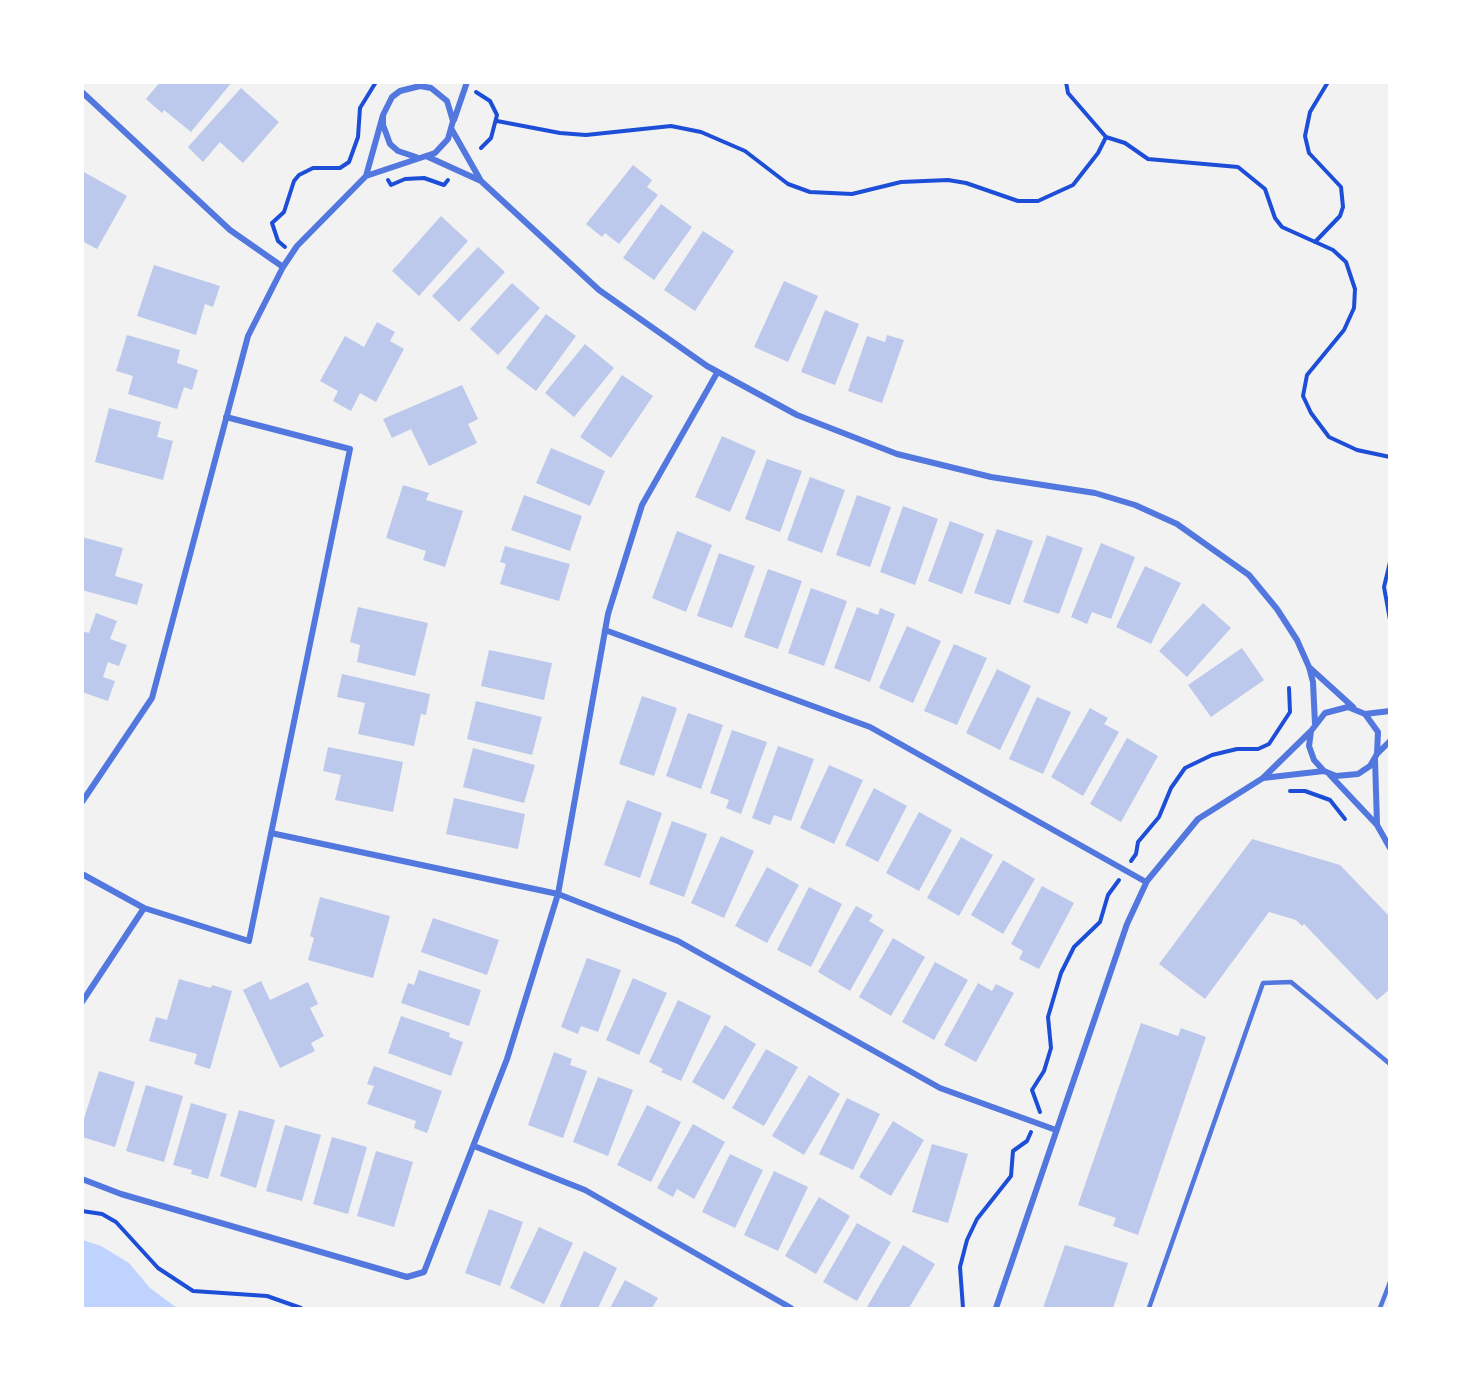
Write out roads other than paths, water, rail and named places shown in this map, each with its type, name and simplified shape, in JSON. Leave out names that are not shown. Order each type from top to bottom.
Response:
[{"type":"street","points":[[366,176],[383,115],[392,98],[400,91],[428,82]]},
{"type":"street","points":[[82,802],[152,698],[248,336],[283,267],[293,253],[366,176],[417,157],[426,156],[442,147],[452,130],[467,82]]},
{"type":"street","points":[[420,86],[431,88],[447,101],[453,121]]},
{"type":"street","points":[[82,92],[230,230],[283,267]]},
{"type":"street","points":[[383,115],[383,125],[390,144],[398,151],[417,157]]},
{"type":"street","points":[[452,130],[481,181],[599,290],[717,373],[797,415],[897,454],[992,477],[1095,493],[1135,505],[1177,524],[1249,575],[1282,617],[1309,667],[1313,682],[1314,724],[1311,731],[1263,778],[1198,819],[1146,882],[1127,924],[996,1308]]},
{"type":"street","points":[[426,156],[481,181]]},
{"type":"street","points":[[82,1179],[121,1194],[407,1277],[424,1272],[507,1059],[558,894],[605,630],[642,505],[717,373]]},
{"type":"street","points":[[82,874],[144,908],[249,941],[350,449],[226,417]]},
{"type":"street","points":[[605,630],[870,727],[1146,882]]},
{"type":"street","points":[[1309,667],[1356,709],[1365,714],[1378,732],[1377,825]]},
{"type":"street","points":[[1314,724],[1332,709],[1356,709]]},
{"type":"street","points":[[1365,714],[1389,711]]},
{"type":"street","points":[[1311,731],[1311,753],[1377,825],[1389,848]]},
{"type":"street","points":[[1263,778],[1326,772],[1351,777],[1365,771],[1389,741]]},
{"type":"street","points":[[271,833],[558,894],[678,940],[940,1088],[1056,1130]]},
{"type":"street","points":[[82,1002],[144,908]]},
{"type":"street","points":[[474,1146],[585,1190],[791,1308]]},
{"type":"lane","points":[[1149,1308],[1263,983],[1291,982],[1389,1064]]},
{"type":"lane","points":[[1380,1308],[1389,1282]]},
{"type":"water","points":[[83,1240],[101,1246],[129,1263],[150,1288],[177,1308],[83,1308]]}]
